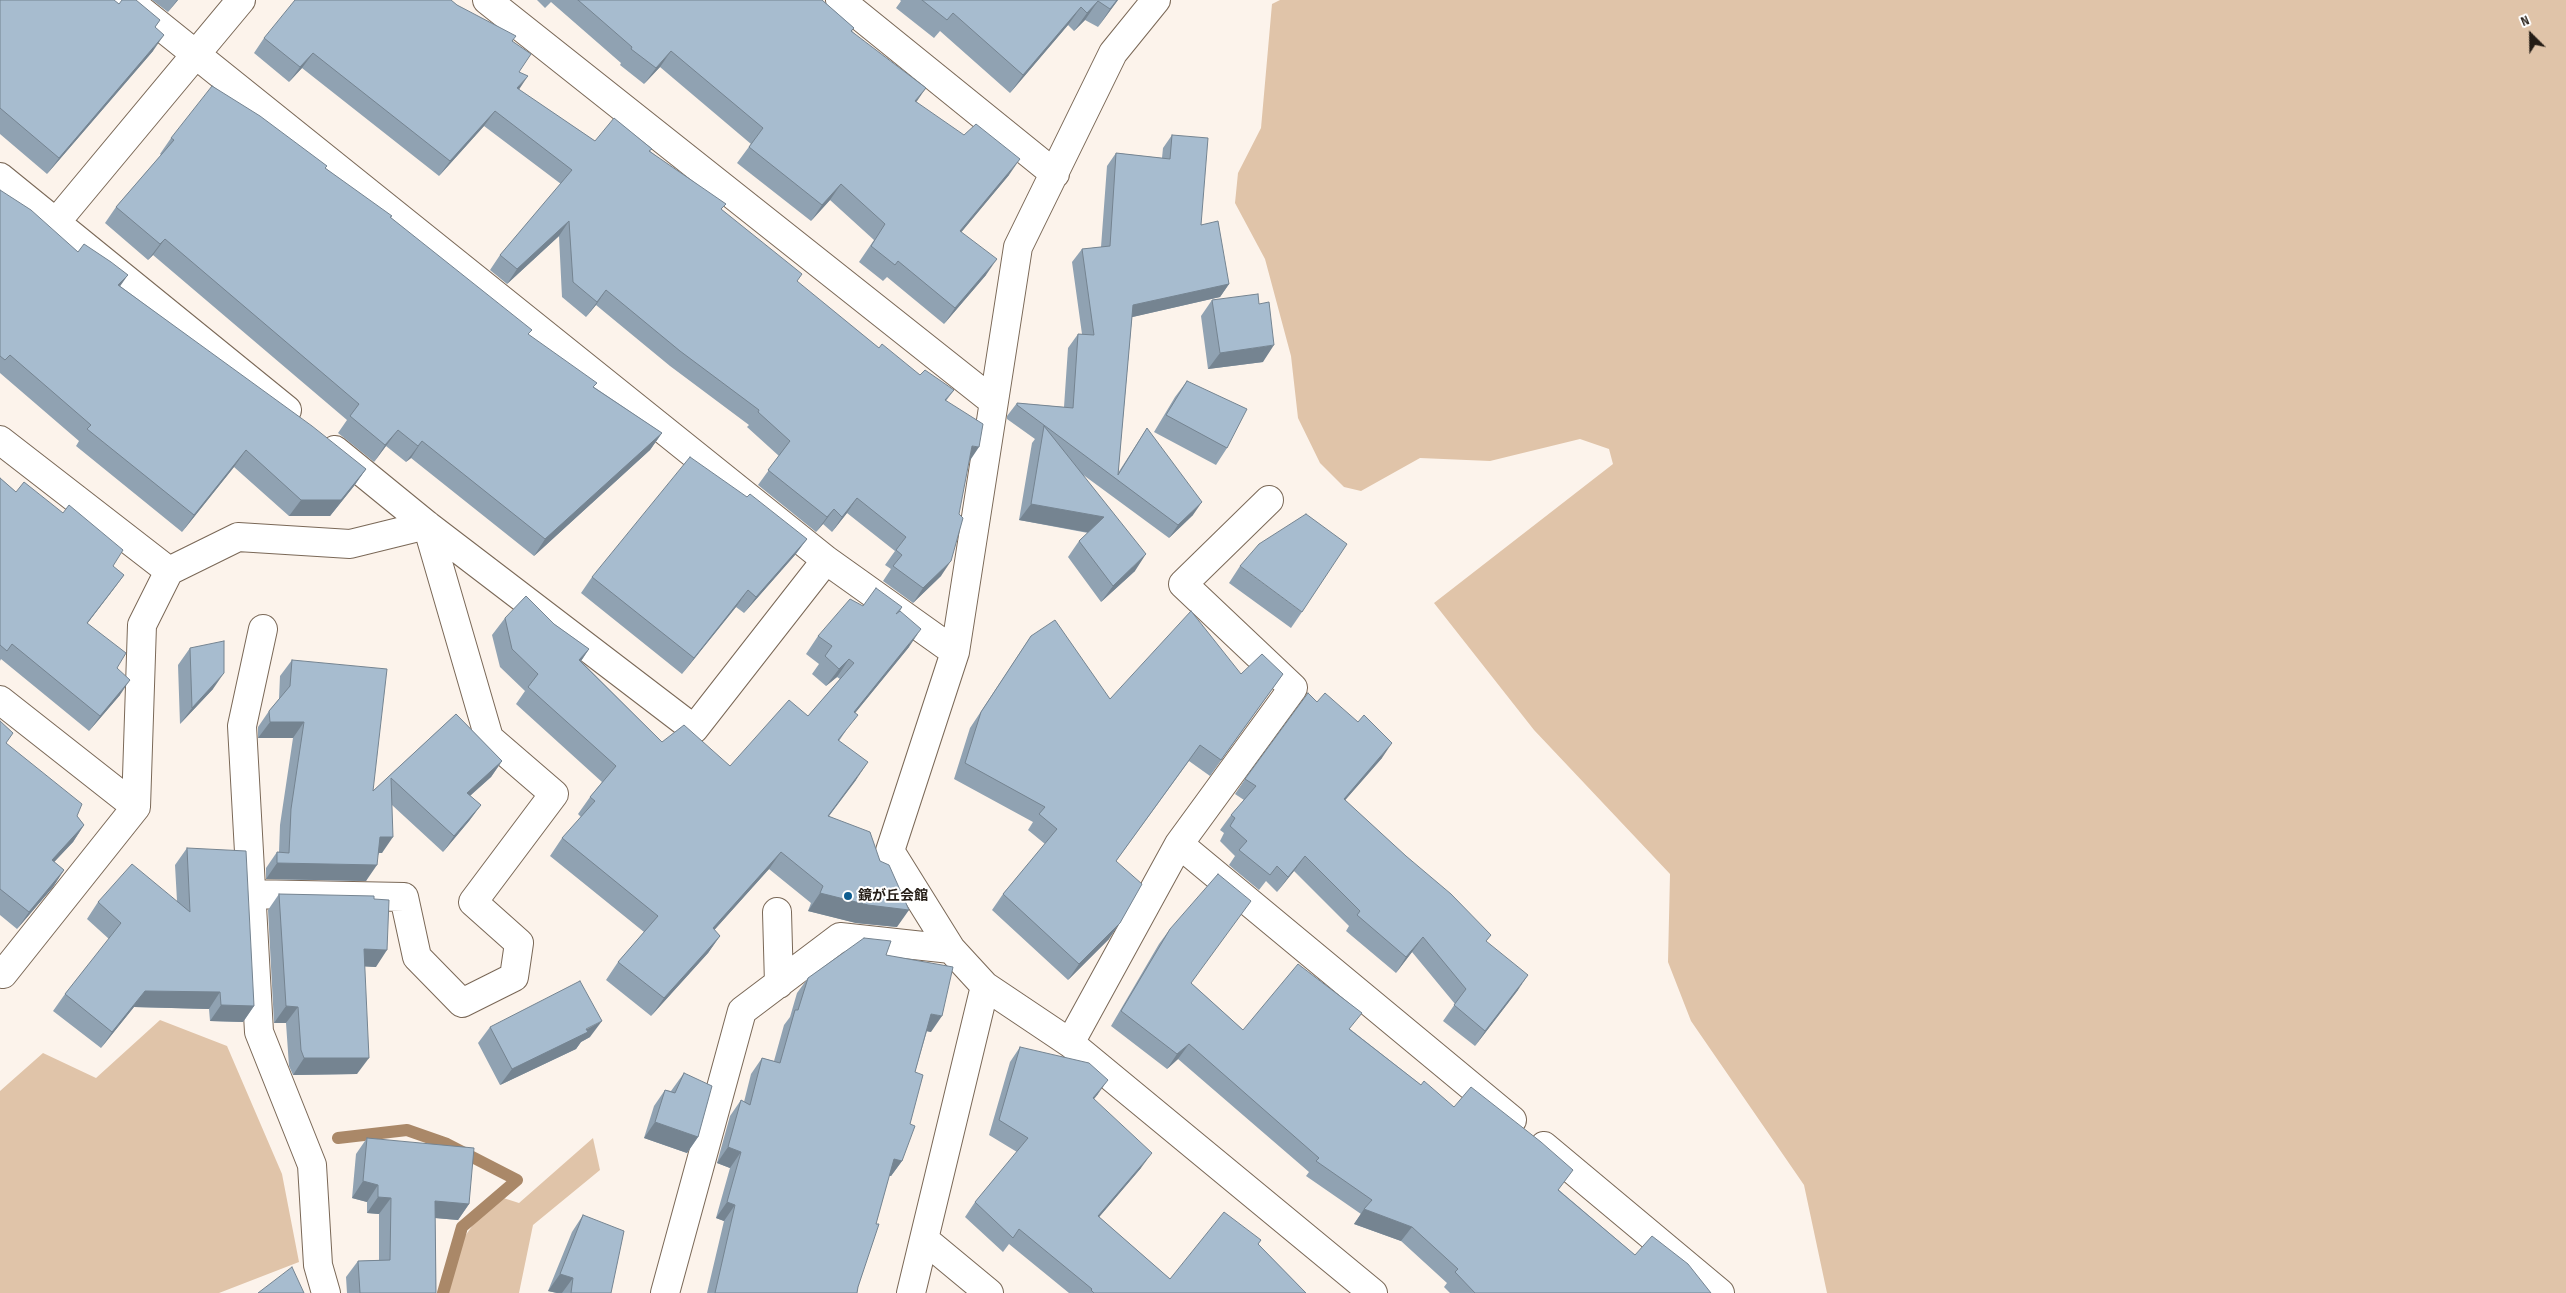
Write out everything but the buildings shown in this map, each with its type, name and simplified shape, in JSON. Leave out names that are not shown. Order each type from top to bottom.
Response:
[{"type":"street","points":[[128,0],[826,560],[955,652]]},
{"type":"street","points":[[57,221],[241,0]]},
{"type":"street","points":[[487,0],[994,402]]},
{"type":"street","points":[[840,0],[1055,174]]},
{"type":"street","points":[[1156,0],[1114,53],[1018,247],[955,652],[890,851],[950,949],[985,986],[1070,1043],[1373,1293]]},
{"type":"street","points":[[0,177],[57,221],[427,525],[694,729],[826,560]]},
{"type":"street","points":[[0,440],[169,571]]},
{"type":"street","points":[[1070,1043],[1179,844],[1293,688],[1183,584],[1269,500]]},
{"type":"street","points":[[0,972],[3,974],[136,807],[142,625],[169,571],[238,537],[350,544],[427,525]]},
{"type":"street","points":[[250,894],[404,897],[417,957],[462,1003],[514,977],[519,943],[473,902],[554,794],[489,738],[427,525]]},
{"type":"street","points":[[263,629],[242,726],[259,1032],[312,1165],[318,1265],[326,1293]]},
{"type":"street","points":[[0,700],[136,807]]},
{"type":"street","points":[[1179,844],[1720,1293]]},
{"type":"street","points":[[777,912],[779,984]]},
{"type":"street","points":[[665,1293],[742,1011],[840,937],[950,949]]},
{"type":"street","points":[[911,1293],[985,986]]},
{"type":"street","points":[[925,1240],[989,1293]]},
{"type":"shaded area","points":[[1280,0],[2566,0],[2566,1293],[1827,1293],[1804,1185],[1691,1021],[1668,962],[1670,874],[1534,730],[1434,603],[1613,464],[1609,449],[1580,439],[1490,461],[1420,458],[1361,491],[1344,487],[1320,463],[1298,418],[1291,356],[1265,259],[1235,203],[1238,173],[1261,128],[1272,4]]},
{"type":"shaded area","points":[[160,1020],[227,1046],[282,1174],[299,1262],[219,1293],[0,1293],[0,1091],[43,1053],[96,1078]]},
{"type":"shaded area","points":[[593,1138],[600,1170],[533,1225],[519,1293],[449,1293],[451,1256],[494,1195],[519,1203]]},
{"type":"waterway","points":[[338,1138],[407,1130],[447,1144],[517,1180],[462,1227],[443,1293]]},
{"type":"place","name":"鏡が丘会館","points":[[848,896]]}]
